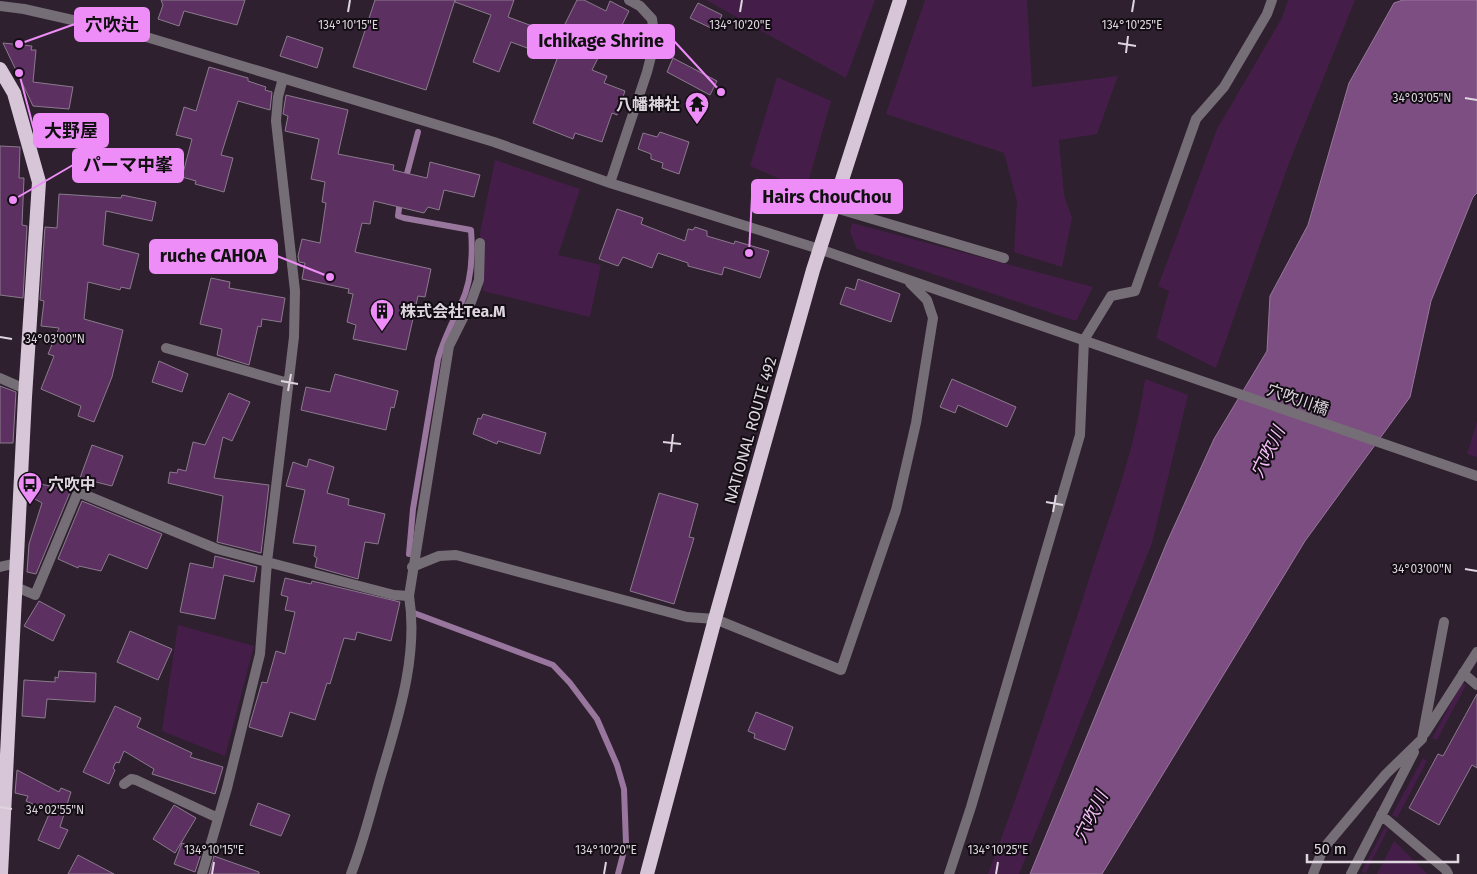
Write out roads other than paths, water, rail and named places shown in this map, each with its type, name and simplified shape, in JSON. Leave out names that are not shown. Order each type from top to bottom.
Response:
[{"type":"highway","name":"NATIONAL ROUTE 492","points":[[647,874],[715,619],[819,249],[900,0]]},
{"type":"highway","points":[[0,69],[14,93],[39,182],[25,389],[1,874]]},
{"type":"street","points":[[610,183],[648,72],[655,41],[652,18],[640,6],[629,0]]},
{"type":"street","points":[[949,874],[974,798],[1080,435],[1084,340],[1111,296],[1135,291],[1196,119],[1224,87],[1267,14],[1272,0]]},
{"type":"street","name":"穴吹川橋","points":[[0,6],[24,8],[143,36],[494,142],[610,183],[819,249],[908,282],[1084,340],[1477,476]]},
{"type":"street","points":[[202,874],[260,654],[267,562],[294,337],[294,291],[276,121],[282,78]]},
{"type":"street","points":[[832,207],[1004,258]]},
{"type":"street","points":[[351,874],[399,715],[413,620],[409,596],[412,567],[449,346],[471,302],[479,280],[480,244]]},
{"type":"street","points":[[412,567],[439,556],[456,555],[687,617],[715,619],[841,670],[896,510],[916,423],[933,318],[926,300],[908,282]]},
{"type":"street","points":[[166,348],[288,383]]},
{"type":"street","points":[[0,378],[25,389]]},
{"type":"street","points":[[16,587],[35,595],[78,492],[217,549],[394,595],[409,596]]},
{"type":"street","points":[[0,567],[17,563]]},
{"type":"street","points":[[1313,874],[1323,849],[1386,774],[1422,739],[1444,622]]},
{"type":"street","points":[[1351,874],[1422,739],[1477,652]]},
{"type":"street","points":[[1462,673],[1477,685]]},
{"type":"street","points":[[124,784],[132,779],[136,780],[218,818]]},
{"type":"street","points":[[1381,815],[1446,870],[1448,874]]},
{"type":"water","name":"穴吹川","points":[[1403,0],[1477,0],[1477,193],[1473,197],[1431,301],[1410,397],[1305,541],[1102,874],[1030,874],[1167,542],[1214,439],[1267,351],[1270,296],[1308,225],[1349,83],[1394,3]]},
{"type":"waterway","points":[[405,181],[418,132]]},
{"type":"waterway","points":[[400,201],[398,216],[471,230],[472,239],[471,268],[465,295],[438,359],[413,509],[409,554]]},
{"type":"waterway","points":[[414,613],[553,665],[570,683],[597,719],[617,765],[624,789],[626,843],[618,874]]},
{"type":"place","name":"穴吹辻","points":[[19,44]]},
{"type":"place","name":"大野屋","points":[[19,73]]},
{"type":"place","name":"Ichikage Shrine","points":[[721,92]]},
{"type":"place","name":"八幡神社","points":[[697,125]]},
{"type":"place","name":"パーマ中峯","points":[[13,200]]},
{"type":"place","name":"Hairs ChouChou","points":[[749,253]]},
{"type":"place","name":"ruche CAHOA","points":[[330,277]]},
{"type":"place","name":"株式会社Tea.M","points":[[382,332]]},
{"type":"place","name":"穴吹中","points":[[30,505]]}]
